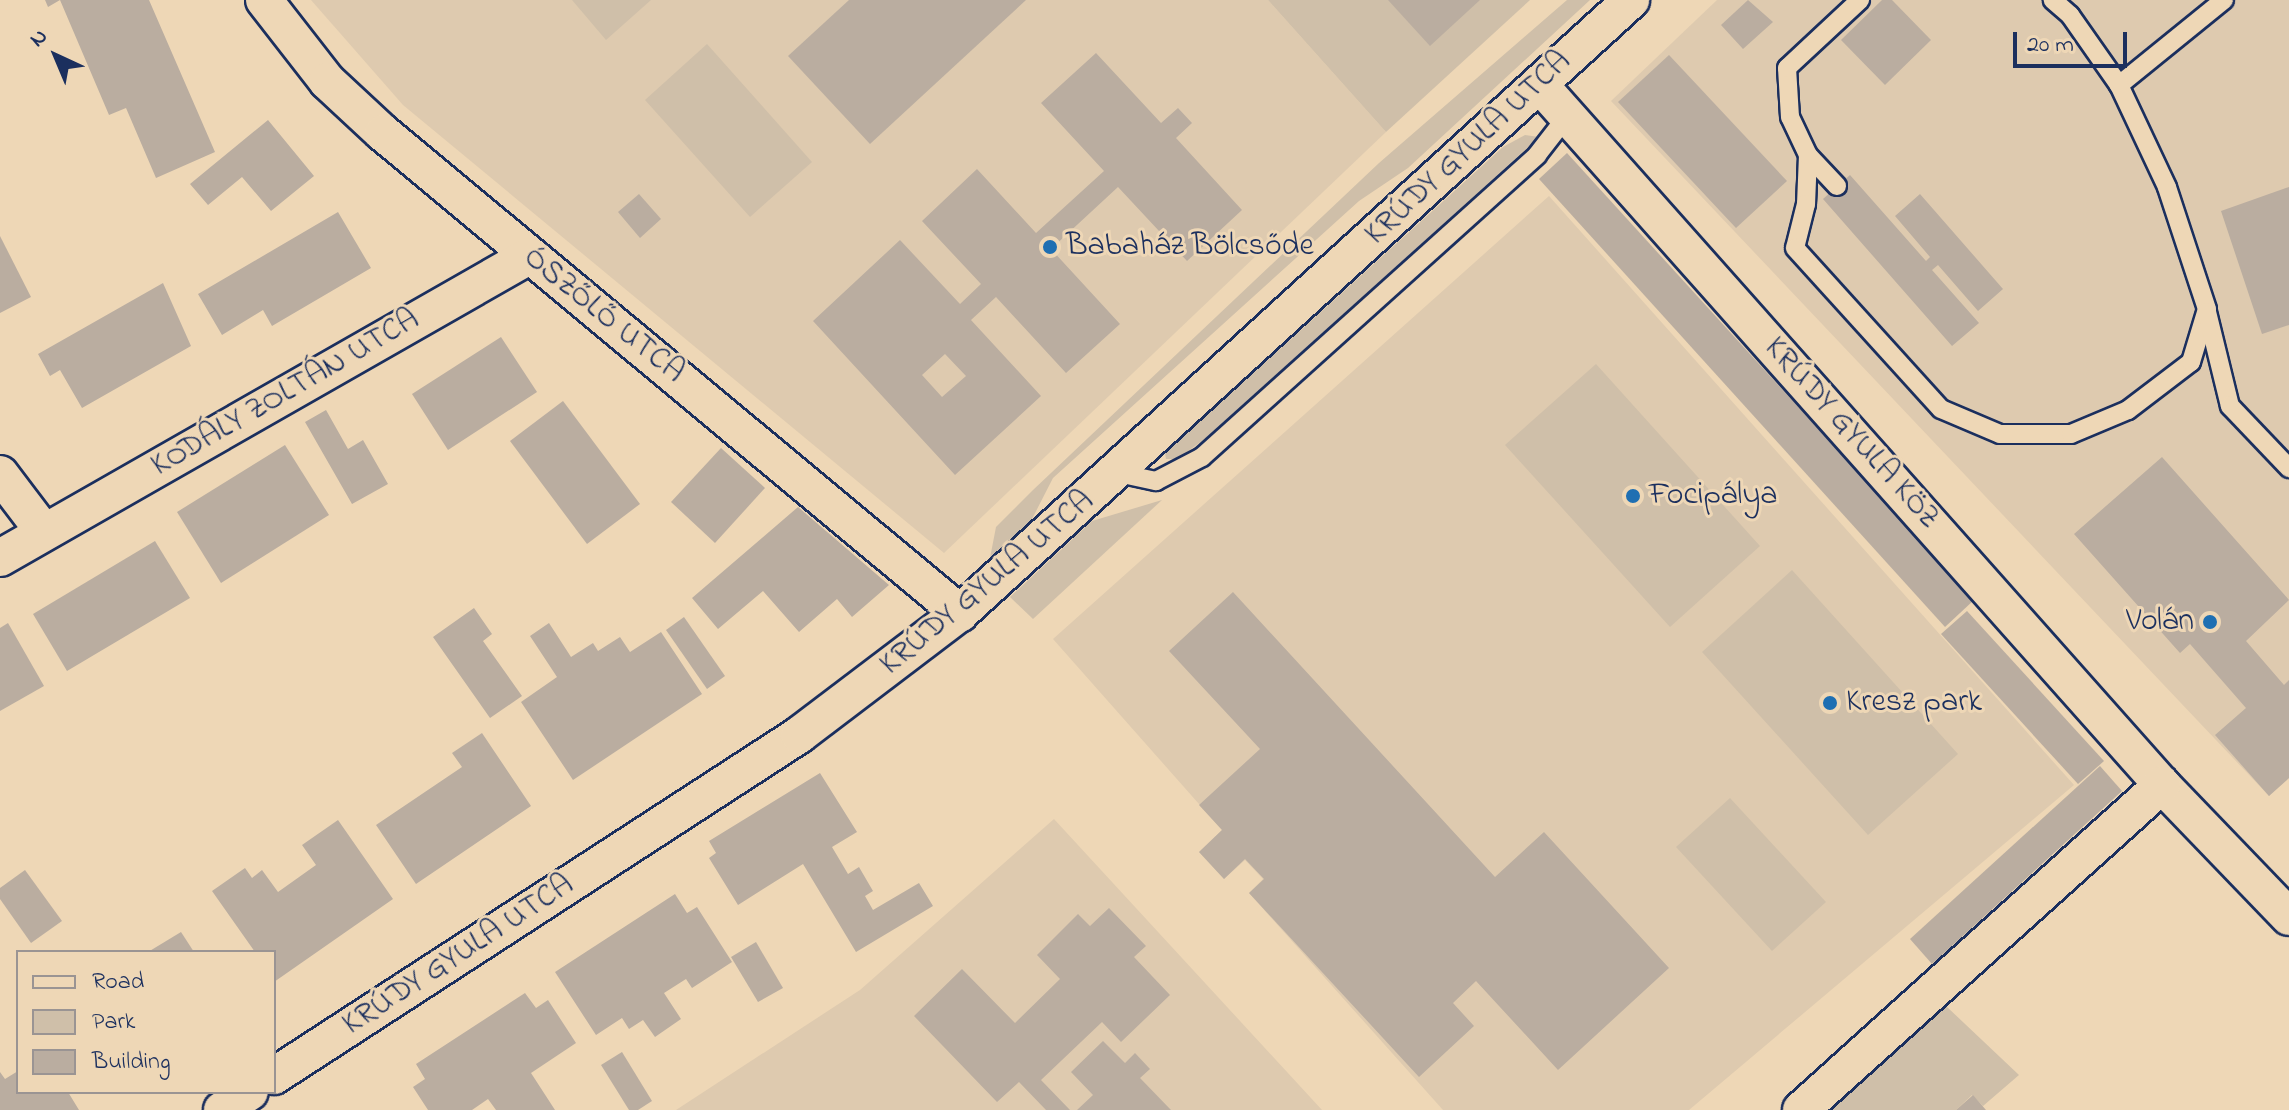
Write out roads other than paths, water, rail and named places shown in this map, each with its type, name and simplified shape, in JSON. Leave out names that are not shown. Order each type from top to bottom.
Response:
[{"type":"street","name":"ÓSZŐLŐ UTCA","points":[[264,0],[327,81],[529,256],[960,613]]},
{"type":"street","name":"KRÚDY GYULA UTCA","points":[[276,1075],[799,735],[960,613],[1118,473],[1631,0]]},
{"type":"street","name":"KRÚDY GYULA KÖZ","points":[[1539,84],[2162,785],[2289,917]]},
{"type":"street","name":"KODÁLY ZOLTÁN UTCA","points":[[0,558],[529,256]]},
{"type":"street","points":[[0,474],[44,532]]},
{"type":"street","points":[[1801,1110],[2162,785]]},
{"type":"street","points":[[222,1110],[247,1094]]},
{"type":"lane","points":[[1837,186],[1808,155],[1790,117],[1787,68],[1860,0]]},
{"type":"lane","points":[[2053,0],[2070,15],[2119,85],[2167,187],[2207,309],[2230,406],[2289,468]]},
{"type":"lane","points":[[2119,85],[2224,0]]},
{"type":"lane","points":[[1118,473],[1156,481],[1202,457],[1537,155],[1568,115]]},
{"type":"lane","points":[[1808,155],[1806,204],[1795,248],[1941,409],[2000,434],[2071,434],[2128,410],[2191,362],[2207,309]]},
{"type":"place","name":"Babaház Bölcsőde","points":[[1050,247]]},
{"type":"place","name":"Focipálya","points":[[1633,496]]},
{"type":"place","name":"Volán","points":[[2210,622]]},
{"type":"place","name":"Kresz park","points":[[1830,703]]}]
